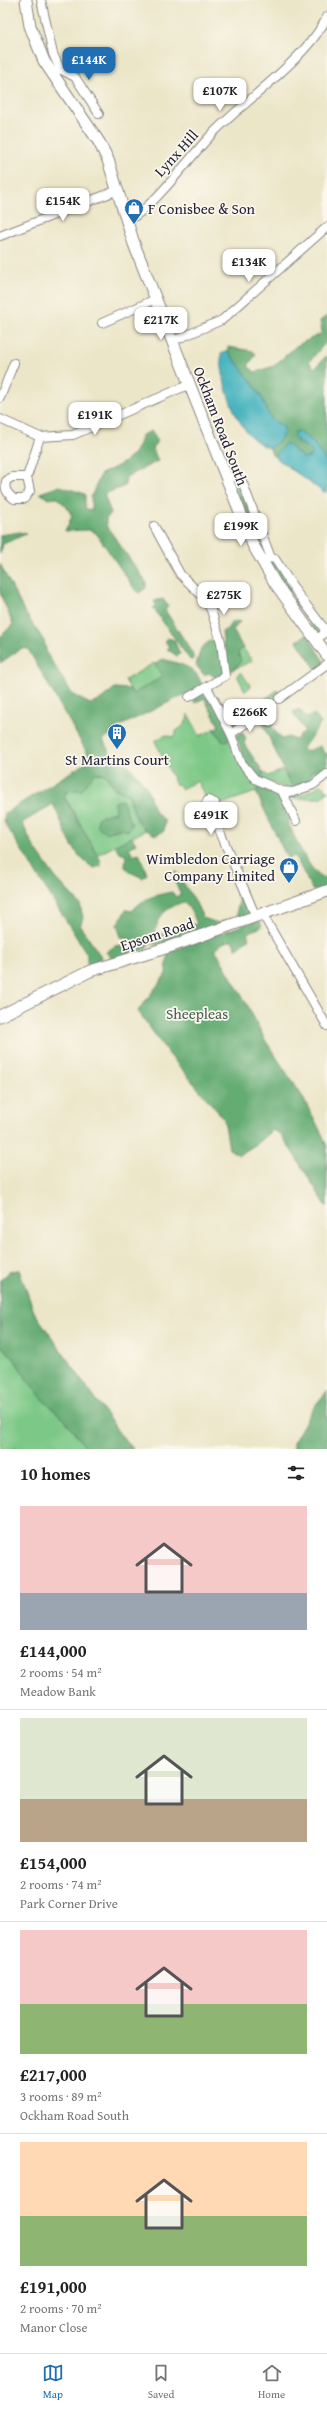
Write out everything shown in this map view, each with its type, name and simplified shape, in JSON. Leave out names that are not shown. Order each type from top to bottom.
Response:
[{"type":"main road","name":"Ockham Road South","points":[[26,0],[36,44],[56,72],[99,142],[108,160],[127,220],[156,299],[173,341],[188,385],[225,477],[266,559],[327,655]]},
{"type":"main road","name":"Epsom Road","points":[[0,1016],[90,971],[260,916],[327,891]]},
{"type":"street","points":[[41,0],[56,72],[75,77],[99,114]]},
{"type":"street","name":"Lynx Hill","points":[[127,220],[142,211],[213,132],[301,52],[318,34],[327,17]]},
{"type":"street","points":[[0,236],[118,190]]},
{"type":"street","points":[[173,341],[222,320],[327,227]]},
{"type":"street","points":[[102,323],[156,299]]},
{"type":"street","points":[[0,398],[14,363]]},
{"type":"street","points":[[0,419],[40,437],[73,435],[188,385]]},
{"type":"street","points":[[27,476],[40,437]]},
{"type":"street","points":[[154,526],[180,574],[205,599],[216,624],[225,676],[207,688],[189,697]]},
{"type":"street","points":[[266,559],[275,559],[325,632],[317,640]]},
{"type":"street","points":[[279,699],[327,664]]},
{"type":"street","points":[[207,688],[231,734],[241,762],[255,779],[282,791],[293,792],[303,790],[327,775]]},
{"type":"street","points":[[231,734],[259,714],[265,716],[270,723]]},
{"type":"street","points":[[282,791],[296,821]]},
{"type":"street","points":[[212,814],[260,916],[327,1026]]},
{"type":"green space","points":[[327,316],[327,341],[309,362],[315,368],[327,355],[327,463],[313,442],[296,441],[312,451],[310,457],[303,458],[292,447],[277,453],[276,458],[272,455],[270,448],[279,441],[285,431],[283,426],[273,420],[270,416],[260,394],[228,351],[228,347],[253,351],[256,354],[248,366],[255,372],[274,366],[296,346],[322,333],[320,321]]},
{"type":"green space","points":[[151,431],[157,440],[153,449],[158,461],[126,477],[125,486],[104,494],[111,513],[106,519],[106,525],[146,582],[146,588],[139,593],[136,591],[96,533],[90,530],[65,531],[72,516],[66,506],[57,498],[48,499],[40,493],[60,486],[85,494],[85,508],[92,511],[91,497],[101,474],[115,468],[132,456],[139,444],[141,436]]},
{"type":"green space","points":[[232,480],[238,480],[247,503],[237,497]]},
{"type":"green space","points":[[237,497],[243,497],[247,503],[266,555],[261,557]]},
{"type":"green space","points":[[20,532],[26,534],[3,544],[0,554],[0,535]]},
{"type":"green space","points":[[274,561],[292,590],[287,594],[267,562]]},
{"type":"green space","points":[[0,564],[24,611],[44,641],[47,654],[73,695],[90,704],[97,702],[115,688],[130,689],[133,694],[162,677],[155,664],[163,659],[188,667],[200,679],[202,686],[114,729],[112,734],[103,740],[112,757],[129,766],[147,788],[154,810],[165,821],[164,831],[156,835],[144,829],[137,819],[129,795],[116,789],[105,774],[95,773],[82,790],[67,791],[64,797],[100,859],[101,866],[94,868],[79,855],[69,840],[53,804],[22,823],[34,847],[55,877],[80,904],[83,918],[80,926],[102,958],[92,964],[87,963],[87,954],[4,822],[5,813],[87,762],[89,756],[28,649],[22,648],[0,663],[0,637],[13,624],[0,593]]},
{"type":"green space","points":[[297,598],[314,623],[318,623],[322,629],[319,635],[293,601]]},
{"type":"green space","points":[[163,599],[168,606],[165,610],[192,652],[194,659],[190,660],[153,608],[156,605],[154,601]]},
{"type":"green space","points":[[232,622],[240,622],[233,630],[243,648],[238,652],[241,661],[234,669],[216,678],[209,673],[204,675],[196,665],[201,648],[211,640],[215,641],[217,649],[224,647],[222,632],[227,629]]},
{"type":"green space","points":[[307,634],[327,667],[327,671],[323,674],[315,668],[297,641]]},
{"type":"green space","points":[[168,638],[174,640],[180,654],[177,656],[167,649],[170,648],[165,641]]},
{"type":"green space","points":[[243,648],[252,661],[234,669],[241,661],[237,652]]},
{"type":"green space","points":[[154,663],[163,677],[133,694],[125,680]]},
{"type":"green space","points":[[242,673],[251,687],[245,691],[237,675]]},
{"type":"green space","points":[[277,690],[279,692],[278,696],[262,707],[260,703]]},
{"type":"green space","points":[[203,692],[209,700],[218,696],[223,704],[229,705],[238,722],[229,740],[223,742],[214,729],[219,726],[204,698],[195,703],[193,699]]},
{"type":"green space","points":[[299,709],[307,718],[314,714],[321,723],[303,748],[305,752],[320,746],[325,754],[327,753],[327,769],[320,767],[310,773],[306,783],[291,785],[261,720],[264,718],[282,739],[289,737],[295,740],[305,731],[293,712]]},
{"type":"green space","points":[[188,714],[200,736],[214,729],[223,742],[229,740],[260,785],[256,792],[218,805],[214,798],[206,798],[197,781],[181,789],[179,784],[176,785],[155,741],[166,735],[172,737],[176,735],[176,731],[186,722]]},
{"type":"green space","points":[[242,732],[246,738],[244,744],[263,772],[262,778],[257,777],[247,767],[236,736]]},
{"type":"green space","points":[[320,767],[327,769],[311,781],[296,787],[281,786],[262,778],[263,772],[268,776],[283,770],[287,779],[310,772]]},
{"type":"green space","points":[[94,773],[105,774],[115,789],[129,795],[137,822],[146,830],[97,855],[64,797],[67,791],[82,790]]},
{"type":"green space","points":[[320,785],[327,790],[327,793],[321,798],[289,799],[291,796],[304,794]]},
{"type":"green space","points":[[260,787],[276,793],[303,854],[317,874],[324,878],[327,876],[327,887],[313,891],[295,856],[287,858],[256,792]]},
{"type":"green space","points":[[276,793],[279,794],[293,818],[288,821]]},
{"type":"green space","points":[[122,800],[132,825],[128,831],[120,829],[106,833],[97,826],[98,817],[115,812],[115,802]]},
{"type":"green space","points":[[132,837],[136,844],[129,848],[133,856],[139,853],[147,874],[143,878],[130,872],[125,867],[126,856],[117,850],[116,845]]},
{"type":"green space","points":[[176,871],[196,903],[203,918],[218,923],[230,919],[231,921],[160,946],[150,943],[146,949],[112,959],[106,952],[115,946],[132,944],[133,941],[121,937],[117,925],[126,910],[132,911],[140,903],[155,896],[172,892],[176,897],[181,894],[173,879],[175,877],[174,872]],"holes":[[[180,903],[185,903],[193,914],[197,924],[177,928],[162,934],[155,932],[160,917],[166,911]]]},
{"type":"green space","points":[[241,893],[246,896],[251,911],[248,916],[238,919],[237,909],[239,902],[236,895]]},
{"type":"green space","name":"Sheepleas","points":[[257,920],[261,922],[261,927],[247,933],[249,939],[241,944],[242,946],[236,948],[232,940],[223,943],[215,949],[249,1008],[265,1040],[302,1096],[323,1136],[327,1147],[327,1207],[281,1134],[272,1130],[255,1145],[239,1155],[229,1149],[224,1119],[168,1053],[138,1011],[166,974],[168,952]]},
{"type":"green space","points":[[19,1270],[34,1312],[119,1433],[133,1449],[0,1449],[0,1280],[11,1271]]},
{"type":"green space","points":[[19,1270],[34,1312],[119,1433],[133,1449],[87,1449],[65,1420],[47,1404],[28,1381],[12,1356],[0,1345],[0,1280],[11,1271]]},
{"type":"green space","points":[[327,1391],[327,1449],[293,1449],[293,1443],[313,1408]]},
{"type":"water","points":[[228,351],[249,378],[263,400],[270,416],[273,420],[283,426],[285,431],[279,441],[270,448],[259,443],[240,423],[228,395],[224,380],[221,354]]},
{"type":"water","points":[[299,431],[313,442],[327,463],[327,492],[323,492],[276,458],[277,453],[286,443],[303,458],[310,457],[312,451],[293,437],[295,432]]},
{"type":"place","name":"F Conisbee & Son","points":[[134,225]]},
{"type":"place","name":"St Martins Court","points":[[117,750]]},
{"type":"place","name":"Wimbledon Carriage Company Limited","points":[[289,884]]}]
